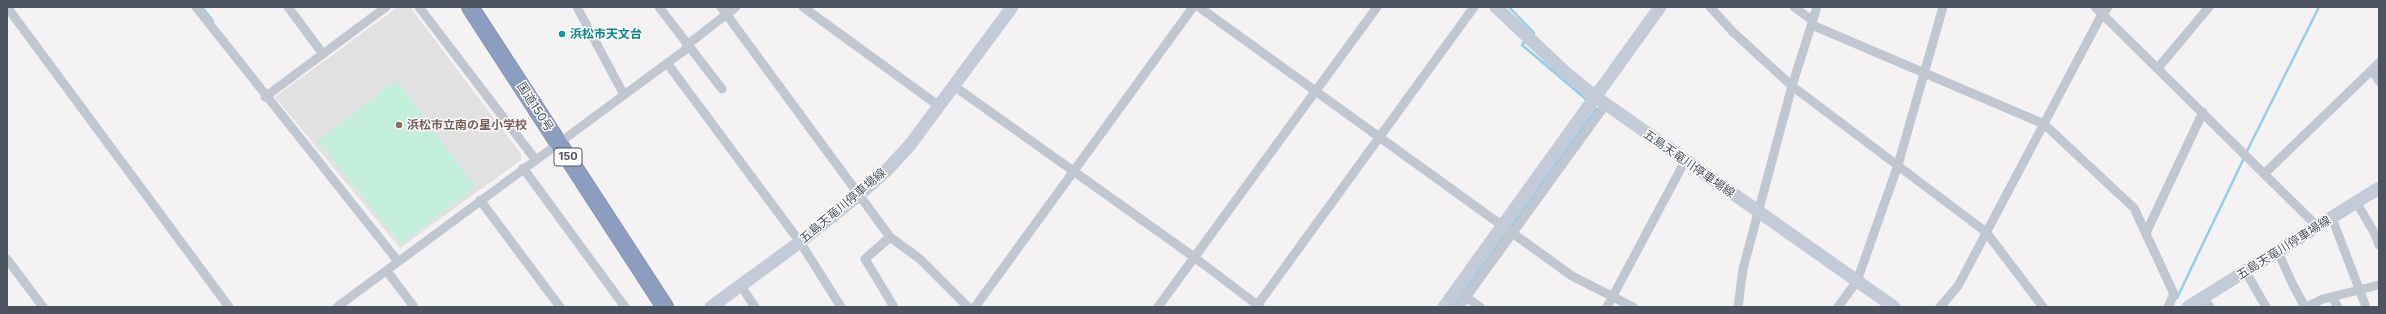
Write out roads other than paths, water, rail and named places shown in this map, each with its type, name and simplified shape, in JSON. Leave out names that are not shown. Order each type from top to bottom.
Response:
[{"type":"highway","name":"国道150号","points":[[470,7],[665,307]]},
{"type":"main road","name":"五島天竜川停車場線","points":[[712,307],[859,196],[910,145],[1012,7]]},
{"type":"main road","name":"五島天竜川停車場線","points":[[1496,7],[1565,72],[1601,100],[1685,161],[1894,307]]},
{"type":"main road","points":[[1444,307],[1462,293],[1601,100],[1660,7]]},
{"type":"main road","name":"五島天竜川停車場線","points":[[2188,307],[2207,303],[2246,272],[2379,188]]},
{"type":"street","points":[[7,7],[229,307]]},
{"type":"street","points":[[196,7],[265,96],[398,260]]},
{"type":"street","points":[[288,7],[323,54]]},
{"type":"street","points":[[265,96],[386,7]]},
{"type":"street","points":[[419,7],[535,159]]},
{"type":"street","points":[[577,7],[624,95]]},
{"type":"street","points":[[658,7],[722,89]]},
{"type":"street","points":[[337,307],[386,271],[398,260],[685,50],[687,45],[723,11],[736,7]]},
{"type":"street","points":[[803,7],[939,106]]},
{"type":"street","points":[[975,307],[1193,7]]},
{"type":"street","points":[[1199,7],[1572,276],[1633,307]]},
{"type":"street","points":[[1158,307],[1377,7]]},
{"type":"street","points":[[954,86],[1194,258],[1257,306],[1474,7]]},
{"type":"street","points":[[1710,7],[1733,32],[1792,86],[1986,232],[2043,307]]},
{"type":"street","points":[[1794,7],[1813,23],[1925,74],[2044,124],[2134,208],[2174,294],[2168,307]]},
{"type":"street","points":[[1738,307],[1743,270],[1760,213],[1792,86],[1817,7]]},
{"type":"street","points":[[1838,307],[1857,281],[1898,165],[1943,7]]},
{"type":"street","points":[[2095,7],[2105,10],[2158,68],[2318,226]]},
{"type":"street","points":[[2158,68],[2209,7]]},
{"type":"street","points":[[1940,307],[1958,286],[2105,10]]},
{"type":"street","points":[[723,11],[890,237],[920,259],[968,307]]},
{"type":"street","points":[[2265,173],[2379,62]]},
{"type":"street","points":[[667,63],[800,242],[841,307]]},
{"type":"street","points":[[2372,70],[2379,81]]},
{"type":"street","points":[[2146,233],[2203,112]]},
{"type":"street","points":[[1607,307],[1611,296],[1685,161]]},
{"type":"street","points":[[523,168],[625,307]]},
{"type":"street","points":[[480,200],[560,307]]},
{"type":"street","points":[[2356,202],[2375,234],[2379,246]]},
{"type":"street","points":[[2332,218],[2366,307]]},
{"type":"street","points":[[890,237],[865,259],[894,307]]},
{"type":"street","points":[[2278,252],[2292,286],[2305,307],[2332,297],[2379,285]]},
{"type":"street","points":[[7,259],[43,307]]},
{"type":"street","points":[[386,271],[414,307]]},
{"type":"street","points":[[2246,272],[2266,307]]},
{"type":"street","points":[[740,286],[754,307]]},
{"type":"street","points":[[1459,307],[1462,293],[1480,307]]},
{"type":"street","points":[[2332,297],[2338,307]]},
{"type":"waterway","points":[[202,7],[213,21]]},
{"type":"waterway","points":[[1509,7],[1534,33]]},
{"type":"waterway","points":[[2246,153],[2319,7]]},
{"type":"waterway","points":[[1524,42],[1522,45],[1587,100]]},
{"type":"waterway","points":[[1510,228],[1596,109],[1594,106]]},
{"type":"waterway","points":[[2177,298],[2244,158]]},
{"type":"waterway","points":[[1453,307],[1507,232]]},
{"type":"place","name":"浜松市天文台","points":[[562,34]]},
{"type":"place","name":"浜松市立南の星小学校","points":[[399,125]]}]
